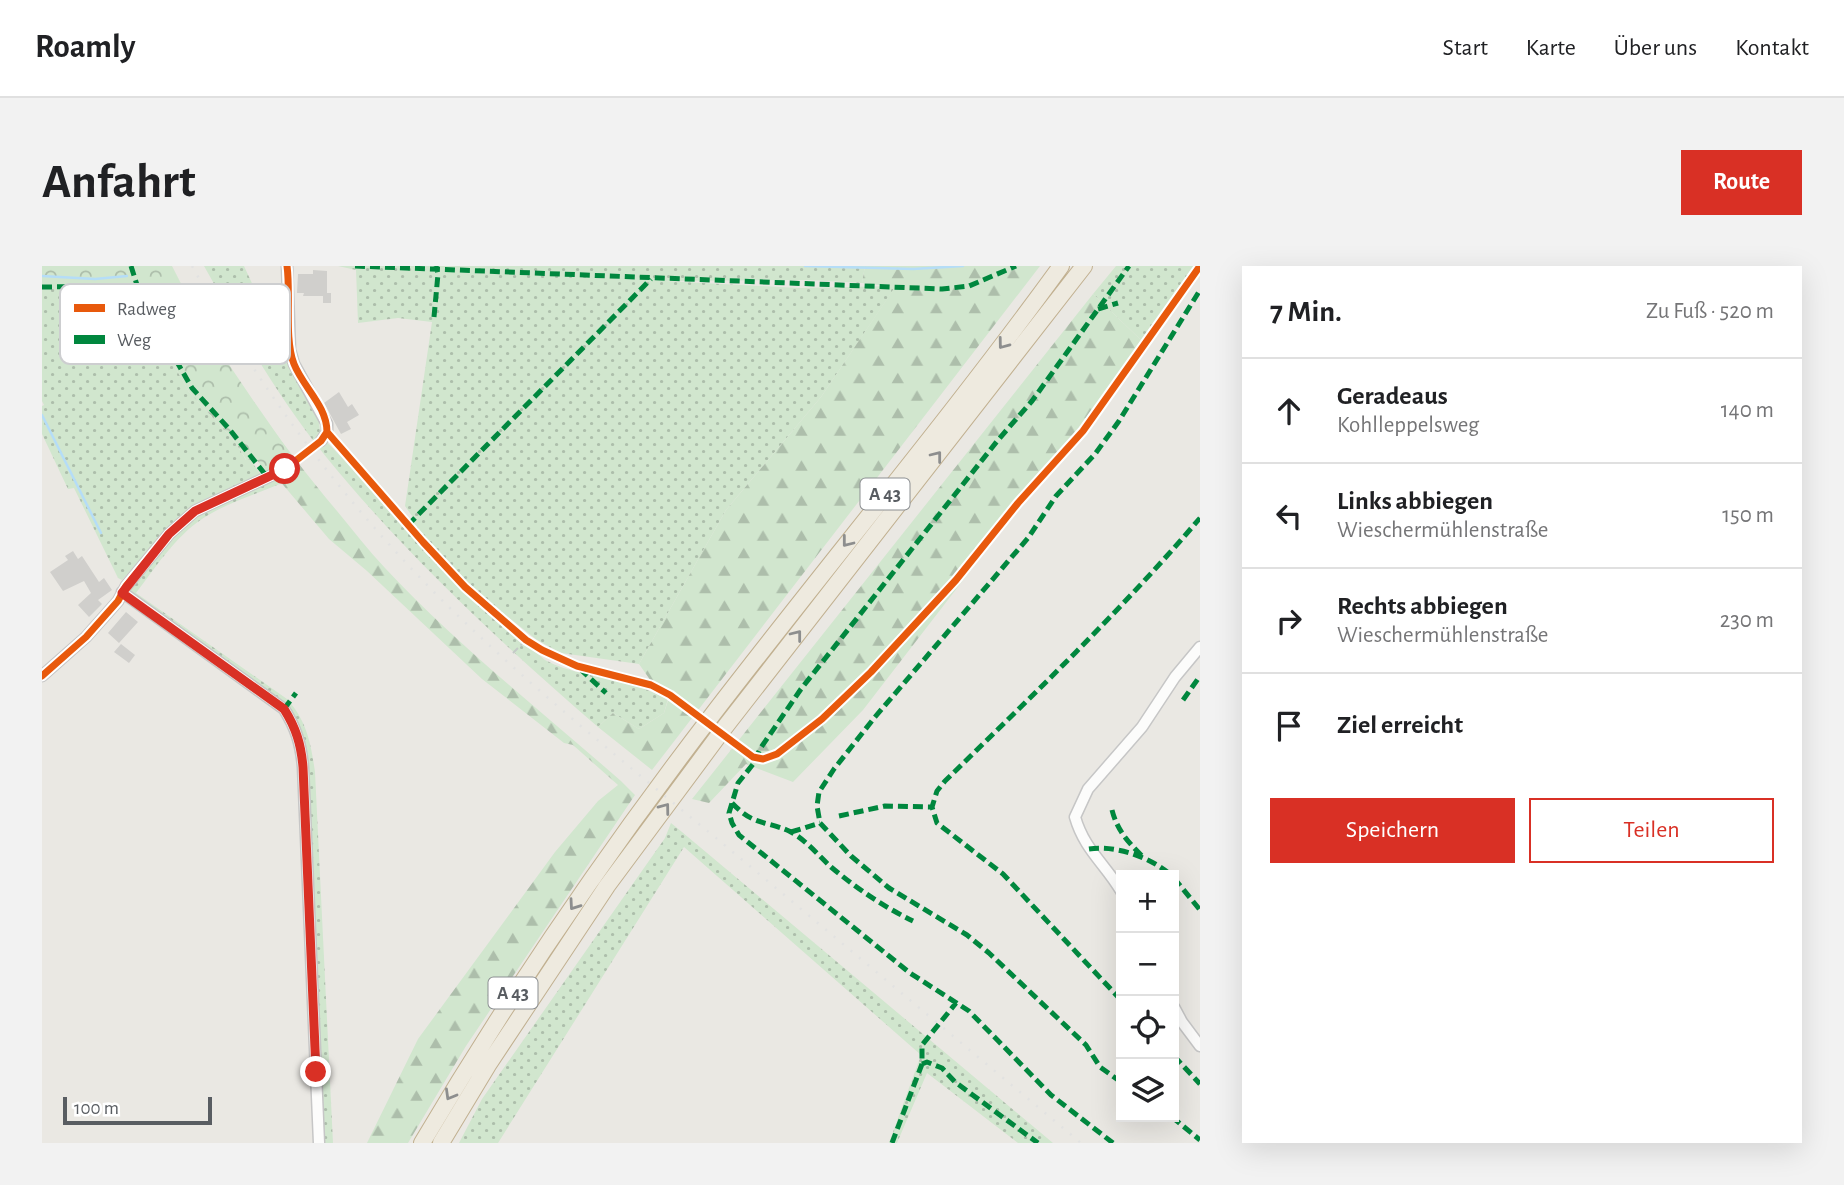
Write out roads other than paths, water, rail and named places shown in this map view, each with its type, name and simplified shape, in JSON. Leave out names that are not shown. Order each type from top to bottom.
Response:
[{"type":"highway","name":"A 43","points":[[422,1143],[474,1054],[530,968],[649,799],[1061,266]]},
{"type":"highway","name":"A 43","points":[[441,1143],[509,1032],[613,878],[725,727],[1084,266]]},
{"type":"street","points":[[287,266],[288,284]]},
{"type":"street","points":[[290,350],[294,364],[324,415],[324,436]]},
{"type":"street","points":[[42,676],[86,637],[118,601],[169,534],[195,511],[285,469]]},
{"type":"street","points":[[122,593],[284,709],[295,726],[301,745],[303,767],[319,1143]]},
{"type":"street","points":[[1116,884],[1089,849],[1080,834],[1075,817],[1088,789],[1142,727],[1174,677],[1200,648]]},
{"type":"street","points":[[1179,1016],[1200,1046]]},
{"type":"waterway","points":[[805,266],[913,269],[963,266]]},
{"type":"waterway","points":[[42,276],[95,279],[127,276]]},
{"type":"waterway","points":[[42,415],[101,533]]},
{"type":"tunnel","points":[[285,469],[321,441]]},
{"type":"railway","points":[[192,266],[203,284]]},
{"type":"railway","points":[[251,364],[341,488],[376,530],[450,608],[584,728],[1081,1143]]}]
